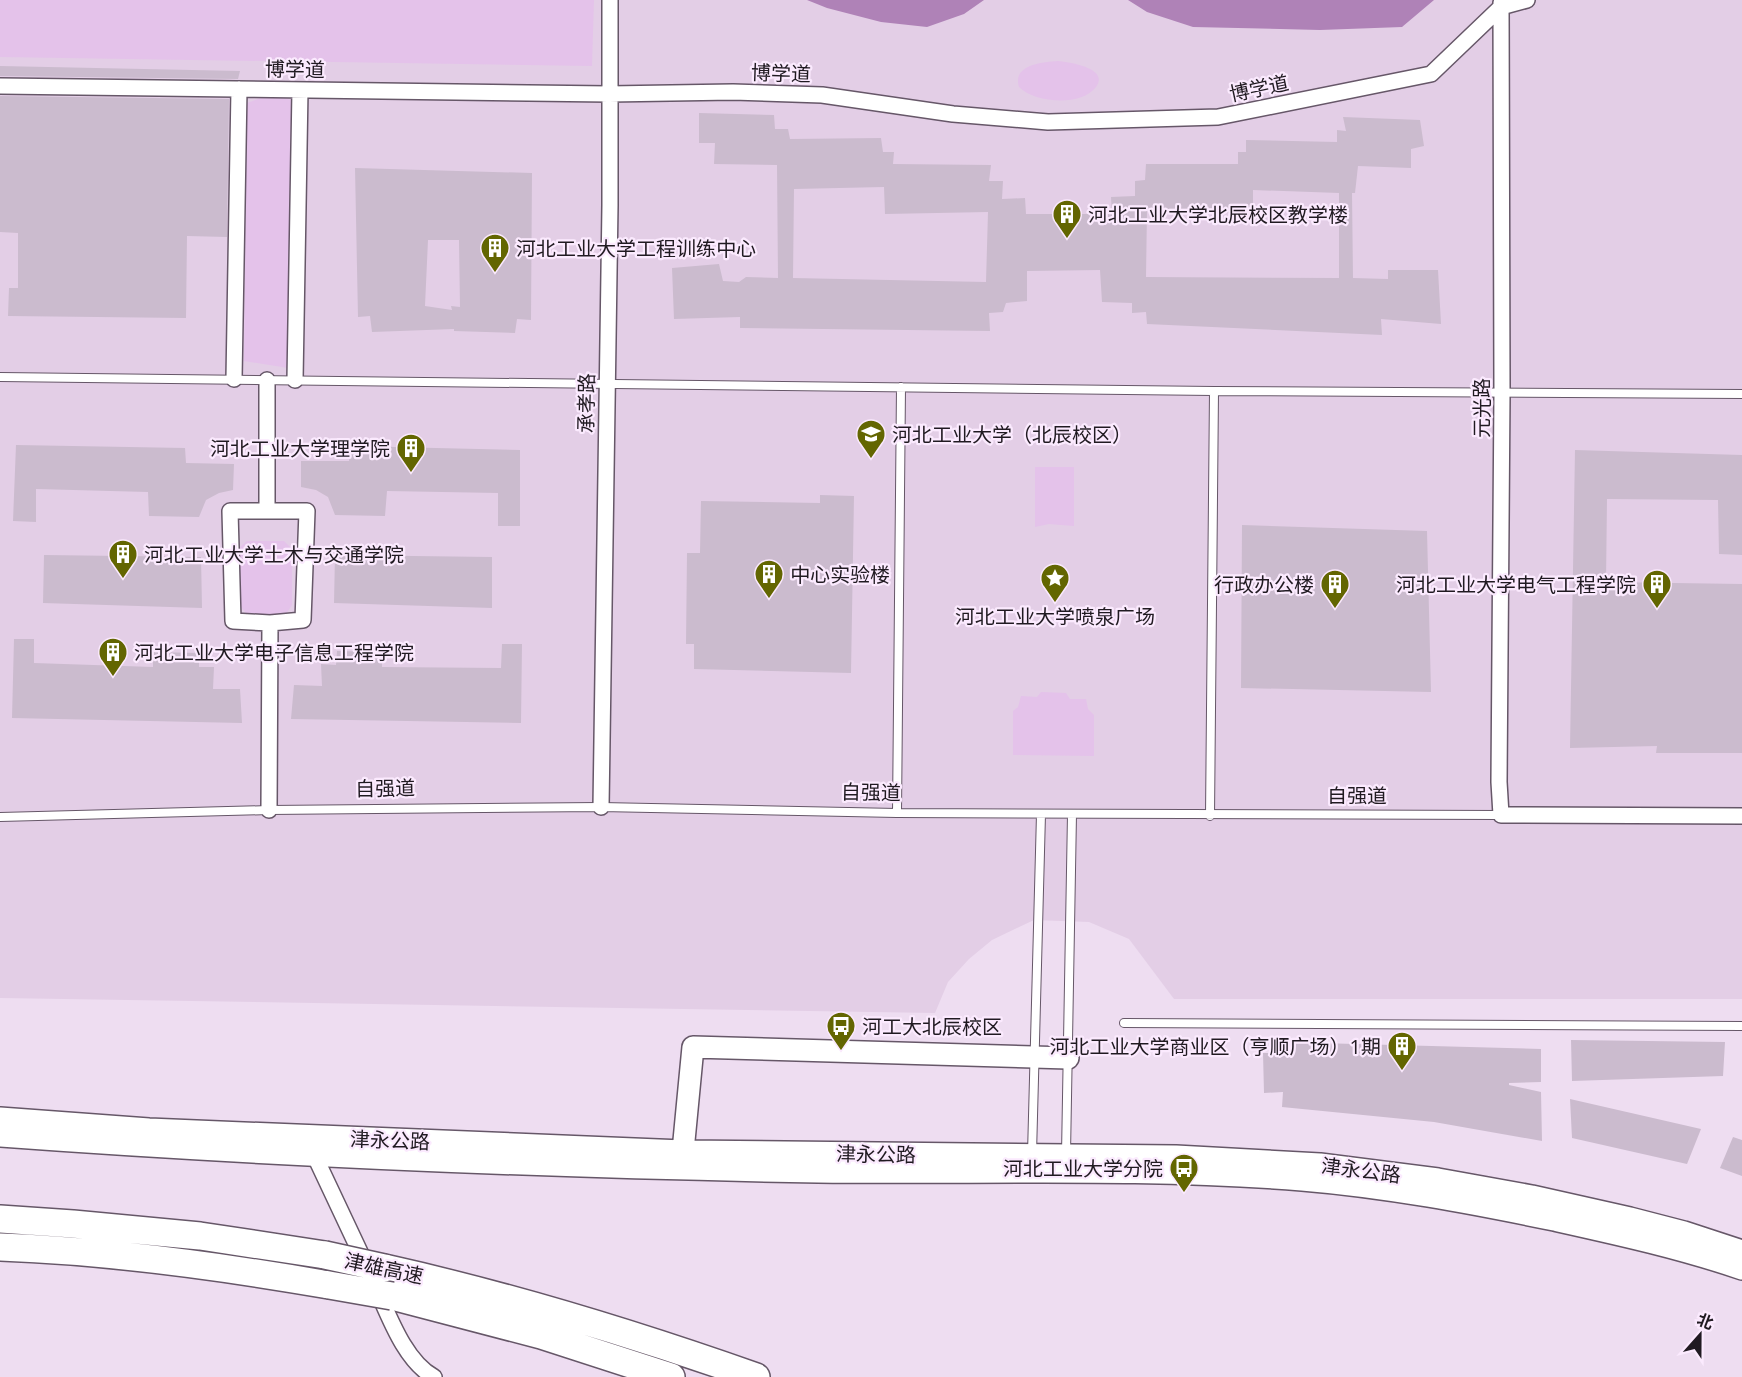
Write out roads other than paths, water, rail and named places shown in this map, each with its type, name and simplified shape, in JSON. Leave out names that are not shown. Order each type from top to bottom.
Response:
[{"type":"highway","name":"津雄高速","points":[[0,1220],[73,1224],[200,1236],[384,1268],[448,1282],[525,1303],[635,1336],[756,1377]]},
{"type":"highway","name":"津雄高速","points":[[0,1247],[60,1249],[152,1258],[242,1270],[392,1296],[542,1335],[671,1377]]},
{"type":"street","name":"承孝路","points":[[601,807],[610,205],[610,0]]},
{"type":"street","name":"博学道","points":[[0,86],[609,94],[733,92],[822,95],[953,114],[1048,122],[1218,117],[1431,74],[1502,4],[1527,0]]},
{"type":"street","name":"元光路","points":[[1501,815],[1499,770],[1502,4]]},
{"type":"street","points":[[234,379],[239,89]]},
{"type":"street","points":[[295,380],[300,90]]},
{"type":"street","points":[[267,380],[267,511]]},
{"type":"street","points":[[230,511],[267,511],[307,511],[303,620],[270,623],[232,621],[230,511]]},
{"type":"street","points":[[269,810],[270,623]]},
{"type":"street","name":"自强道","points":[[1501,815],[1742,816]]},
{"type":"street","points":[[683,1151],[693,1047],[1068,1059]]},
{"type":"street","name":"津永公路","points":[[0,1118],[149,1129],[310,1146],[661,1169],[1065,1164],[1307,1180],[1416,1194],[1495,1208],[1587,1227],[1742,1269]]},
{"type":"street","name":"津永公路","points":[[0,1136],[162,1148],[310,1146],[683,1151],[1031,1164]]},
{"type":"street","points":[[310,1146],[396,1331],[409,1353],[427,1373],[434,1377]]},
{"type":"street","name":"津永公路","points":[[1065,1164],[1176,1156],[1320,1164],[1438,1179],[1532,1196],[1630,1218],[1742,1251]]},
{"type":"lane","points":[[0,377],[607,382],[1214,391],[1742,394]]},
{"type":"lane","points":[[897,813],[902,387]]},
{"type":"lane","points":[[1210,816],[1214,391]]},
{"type":"lane","name":"自强道","points":[[0,817],[269,810],[601,807],[1210,816],[1501,815]]},
{"type":"lane","points":[[1031,1164],[1041,814]]},
{"type":"lane","points":[[1065,1164],[1072,814]]},
{"type":"lane","points":[[1124,1023],[1742,1026]]},
{"type":"place","name":"河北工业大学北辰校区教学楼","points":[[1067,240]]},
{"type":"place","name":"河北工业大学工程训练中心","points":[[495,274]]},
{"type":"place","name":"河北工业大学（北辰校区）","points":[[871,460]]},
{"type":"place","name":"河北工业大学理学院","points":[[411,474]]},
{"type":"place","name":"河北工业大学土木与交通学院","points":[[123,580]]},
{"type":"place","name":"中心实验楼","points":[[769,600]]},
{"type":"place","name":"河北工业大学喷泉广场","points":[[1055,604]]},
{"type":"place","name":"行政办公楼","points":[[1335,610]]},
{"type":"place","name":"河北工业大学电气工程学院","points":[[1657,610]]},
{"type":"place","name":"河北工业大学电子信息工程学院","points":[[113,678]]},
{"type":"place","name":"河工大北辰校区","points":[[841,1052]]},
{"type":"place","name":"河北工业大学商业区（亨顺广场）1期","points":[[1402,1072]]},
{"type":"place","name":"河北工业大学分院","points":[[1184,1194]]}]
